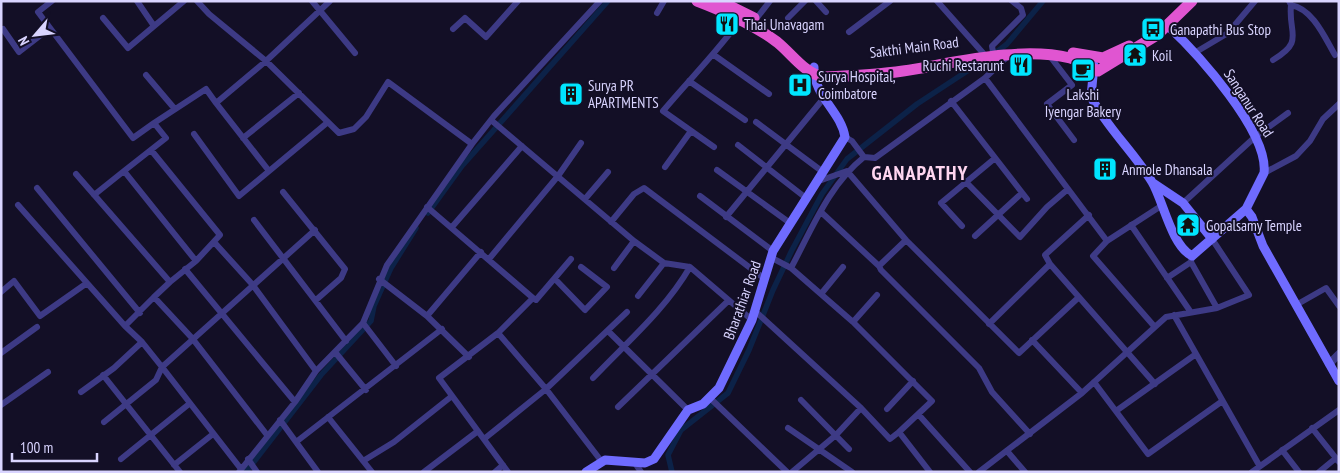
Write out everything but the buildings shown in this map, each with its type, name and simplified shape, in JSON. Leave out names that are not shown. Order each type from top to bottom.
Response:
[{"type":"highway","points":[[697,1],[741,19],[778,43],[814,71],[830,77],[901,71],[972,60],[998,53],[1049,55],[1070,58],[1083,62],[1094,69],[1103,70],[1131,49],[1168,26],[1192,1]]},
{"type":"highway","points":[[720,1],[756,19],[771,29],[814,71]]},
{"type":"highway","points":[[1131,49],[1184,1]]},
{"type":"highway","name":"Sakthi Main Road","points":[[814,71],[895,66],[998,53],[1054,50],[1103,58],[1131,49]]},
{"type":"main road","name":"Sanganur Road","points":[[1168,26],[1196,52],[1239,110],[1262,152],[1264,173]]},
{"type":"main road","points":[[1095,57],[1091,98],[1152,182],[1170,226],[1191,259],[1246,210],[1264,173]]},
{"type":"main road","points":[[814,71],[823,99],[843,126],[848,139]]},
{"type":"main road","name":"Bharathiar Road","points":[[602,462],[613,460],[645,463],[654,459],[688,410],[711,399],[719,388],[754,314],[773,256],[790,222],[816,182],[848,139]]},
{"type":"main road","points":[[1152,182],[1184,203],[1212,239]]},
{"type":"main road","points":[[1246,210],[1252,217],[1263,246],[1339,381]]},
{"type":"main road","points":[[586,472],[602,462]]},
{"type":"street","points":[[52,1],[38,12],[133,138],[174,108],[206,89],[269,171]]},
{"type":"street","points":[[136,1],[154,26]]},
{"type":"street","points":[[103,18],[128,48],[184,1]]},
{"type":"street","points":[[197,1],[209,14],[266,61],[339,133],[354,129],[366,117],[388,82],[472,144]]},
{"type":"street","points":[[312,1],[322,10],[355,53]]},
{"type":"street","points":[[216,104],[266,61],[330,1]]},
{"type":"street","points":[[453,29],[465,18],[486,36],[518,1]]},
{"type":"street","points":[[18,205],[125,326],[142,342],[240,470],[295,402],[316,371],[364,323],[386,265],[472,144],[600,1]]},
{"type":"street","points":[[657,13],[664,1]]},
{"type":"street","points":[[756,19],[770,1]]},
{"type":"street","points":[[788,18],[805,1]]},
{"type":"street","points":[[816,1],[826,12]]},
{"type":"street","points":[[849,32],[890,1]]},
{"type":"street","points":[[938,1],[998,53]]},
{"type":"street","points":[[998,53],[992,46],[1023,15],[1021,8],[1012,1]]},
{"type":"street","points":[[1196,52],[1228,33],[1255,1]]},
{"type":"street","points":[[1273,60],[1290,49],[1294,40],[1290,3],[1307,13],[1335,55]]},
{"type":"street","points":[[714,147],[663,111],[688,81],[714,55],[741,19]]},
{"type":"street","points":[[3,29],[19,52],[50,28]]},
{"type":"street","points":[[790,268],[830,193],[846,171],[864,157],[875,158],[985,78],[998,53]]},
{"type":"street","points":[[714,55],[769,94]]},
{"type":"street","points":[[1049,55],[1072,84],[1047,104],[1074,140]]},
{"type":"street","points":[[146,75],[174,108]]},
{"type":"street","points":[[985,78],[1107,241]]},
{"type":"street","points":[[688,81],[744,120]]},
{"type":"street","points":[[243,138],[299,93]]},
{"type":"street","points":[[726,217],[823,99]]},
{"type":"street","points":[[951,101],[1027,200]]},
{"type":"street","points":[[1264,173],[1296,156],[1310,142],[1323,119],[1339,104]]},
{"type":"street","points":[[1184,203],[1255,137],[1288,114]]},
{"type":"street","points":[[491,121],[664,264],[690,268],[728,301],[767,322],[861,408],[890,439],[932,401],[853,322],[790,268],[700,196]]},
{"type":"street","points":[[94,195],[166,138],[154,122]]},
{"type":"street","points":[[194,134],[239,196],[328,122]]},
{"type":"street","points":[[756,122],[823,172]]},
{"type":"street","points":[[665,167],[691,131]]},
{"type":"street","points":[[848,139],[864,157]]},
{"type":"street","points":[[489,259],[558,176],[581,143]]},
{"type":"street","points":[[452,227],[522,146]]},
{"type":"street","points":[[738,146],[767,166],[806,198]]},
{"type":"street","points":[[125,326],[170,282],[196,261],[220,235],[151,150]]},
{"type":"street","points":[[962,226],[941,203],[994,159]]},
{"type":"street","points":[[717,170],[790,222]]},
{"type":"street","points":[[124,171],[196,261]]},
{"type":"street","points":[[816,182],[846,171]]},
{"type":"street","points":[[846,171],[906,240],[1019,354],[1079,297]]},
{"type":"street","points":[[585,200],[608,172]]},
{"type":"street","points":[[76,174],[170,282]]},
{"type":"street","points":[[966,181],[1020,236],[1068,188]]},
{"type":"street","points":[[37,188],[140,312]]},
{"type":"street","points":[[611,222],[634,194],[644,188],[765,279]]},
{"type":"street","points":[[284,192],[345,269],[341,278],[316,300]]},
{"type":"street","points":[[975,236],[1022,193]]},
{"type":"street","points":[[1154,326],[1093,256],[1107,241],[1161,206]]},
{"type":"street","points":[[427,207],[536,300],[571,259]]},
{"type":"street","points":[[821,212],[879,266],[885,275],[979,368],[992,392],[1030,434]]},
{"type":"street","points":[[1089,215],[1045,255],[1050,264],[1128,350],[1155,384]]},
{"type":"street","points":[[254,220],[346,341]]},
{"type":"street","points":[[1131,225],[1190,311]]},
{"type":"street","points":[[104,422],[156,380],[162,367],[192,338],[315,230]]},
{"type":"street","points":[[979,472],[1082,393],[1166,317],[1190,311],[1217,308],[1249,295],[1212,239]]},
{"type":"street","points":[[879,266],[906,240]]},
{"type":"street","points":[[614,268],[634,241]]},
{"type":"street","points":[[214,242],[252,284],[316,371]]},
{"type":"street","points":[[427,316],[481,252]]},
{"type":"street","points":[[1167,278],[1191,259],[1217,308]]},
{"type":"street","points":[[638,296],[664,264]]},
{"type":"street","points":[[989,324],[1050,264]]},
{"type":"street","points":[[555,279],[585,310],[607,287],[581,267]]},
{"type":"street","points":[[821,294],[842,267]]},
{"type":"street","points":[[593,378],[677,290],[690,268]]},
{"type":"street","points":[[185,269],[295,402]]},
{"type":"street","points":[[380,279],[442,329],[469,357]]},
{"type":"street","points":[[1,292],[14,282],[40,316],[87,283]]},
{"type":"street","points":[[1296,305],[1328,288],[1339,306]]},
{"type":"street","points":[[853,322],[877,295]]},
{"type":"street","points":[[154,297],[192,338],[267,435]]},
{"type":"street","points":[[508,472],[439,378],[498,333],[533,298]]},
{"type":"street","points":[[618,407],[728,301]]},
{"type":"street","points":[[484,439],[546,389],[627,312]]},
{"type":"street","points":[[1174,315],[1256,470],[1339,410]]},
{"type":"street","points":[[364,323],[396,366]]},
{"type":"street","points":[[1,353],[37,327]]},
{"type":"street","points":[[296,442],[366,390],[442,329]]},
{"type":"street","points":[[608,331],[688,410]]},
{"type":"street","points":[[498,333],[546,389],[602,462]]},
{"type":"street","points":[[1032,340],[1082,393]]},
{"type":"street","points":[[81,392],[142,342]]},
{"type":"street","points":[[335,353],[366,390]]},
{"type":"street","points":[[1116,411],[1196,354]]},
{"type":"street","points":[[1328,364],[1339,354]]},
{"type":"street","points":[[1,405],[48,372]]},
{"type":"street","points":[[103,375],[180,472]]},
{"type":"street","points":[[887,408],[913,381]]},
{"type":"street","points":[[1094,382],[1148,454],[1221,402]]},
{"type":"street","points":[[363,461],[394,442],[452,396]]},
{"type":"street","points":[[711,399],[787,472]]},
{"type":"street","points":[[801,400],[849,448]]},
{"type":"street","points":[[121,459],[189,404]]},
{"type":"street","points":[[792,472],[836,435],[861,408]]},
{"type":"street","points":[[918,414],[970,472]]},
{"type":"street","points":[[328,417],[372,472]]},
{"type":"street","points":[[280,420],[318,472]]},
{"type":"street","points":[[788,428],[852,472]]},
{"type":"street","points":[[1312,428],[1338,460],[1319,472]]},
{"type":"street","points":[[424,472],[478,431]]},
{"type":"street","points":[[899,432],[930,472]]},
{"type":"street","points":[[174,465],[214,434]]},
{"type":"street","points":[[1282,450],[1299,472]]},
{"type":"street","points":[[1007,451],[1025,472]]},
{"type":"street","points":[[248,459],[257,471]]},
{"type":"street","points":[[635,463],[641,472]]},
{"type":"street","points":[[496,472],[504,465]]},
{"type":"waterway","points":[[428,213],[462,166],[608,1]]},
{"type":"waterway","points":[[994,54],[1007,44],[1043,1]]},
{"type":"waterway","points":[[672,472],[668,455],[681,430],[728,393],[749,350],[773,290],[792,250],[822,194],[847,159],[917,104],[984,60]]},
{"type":"waterway","points":[[246,472],[321,375],[371,321],[374,306],[391,268],[416,228]]},
{"type":"place","name":"Thai Unavagam","points":[[727,24]]},
{"type":"place","name":"Ganapathi Bus Stop","points":[[1153,29]]},
{"type":"place","name":"Koil","points":[[1135,55]]},
{"type":"place","name":"Ruchi Restarunt","points":[[1021,65]]},
{"type":"place","name":"Lakshi Iyengar Bakery","points":[[1083,70]]},
{"type":"place","name":"Surya Hospital, Coimbatore","points":[[800,85]]},
{"type":"place","name":"Surya PR APARTMENTS","points":[[571,94]]},
{"type":"place","name":"Anmole Dhansala","points":[[1105,169]]},
{"type":"place","name":"Gopalsamy Temple","points":[[1188,225]]},
{"type":"district","name":"GANAPATHY","points":[[920,173]]}]
